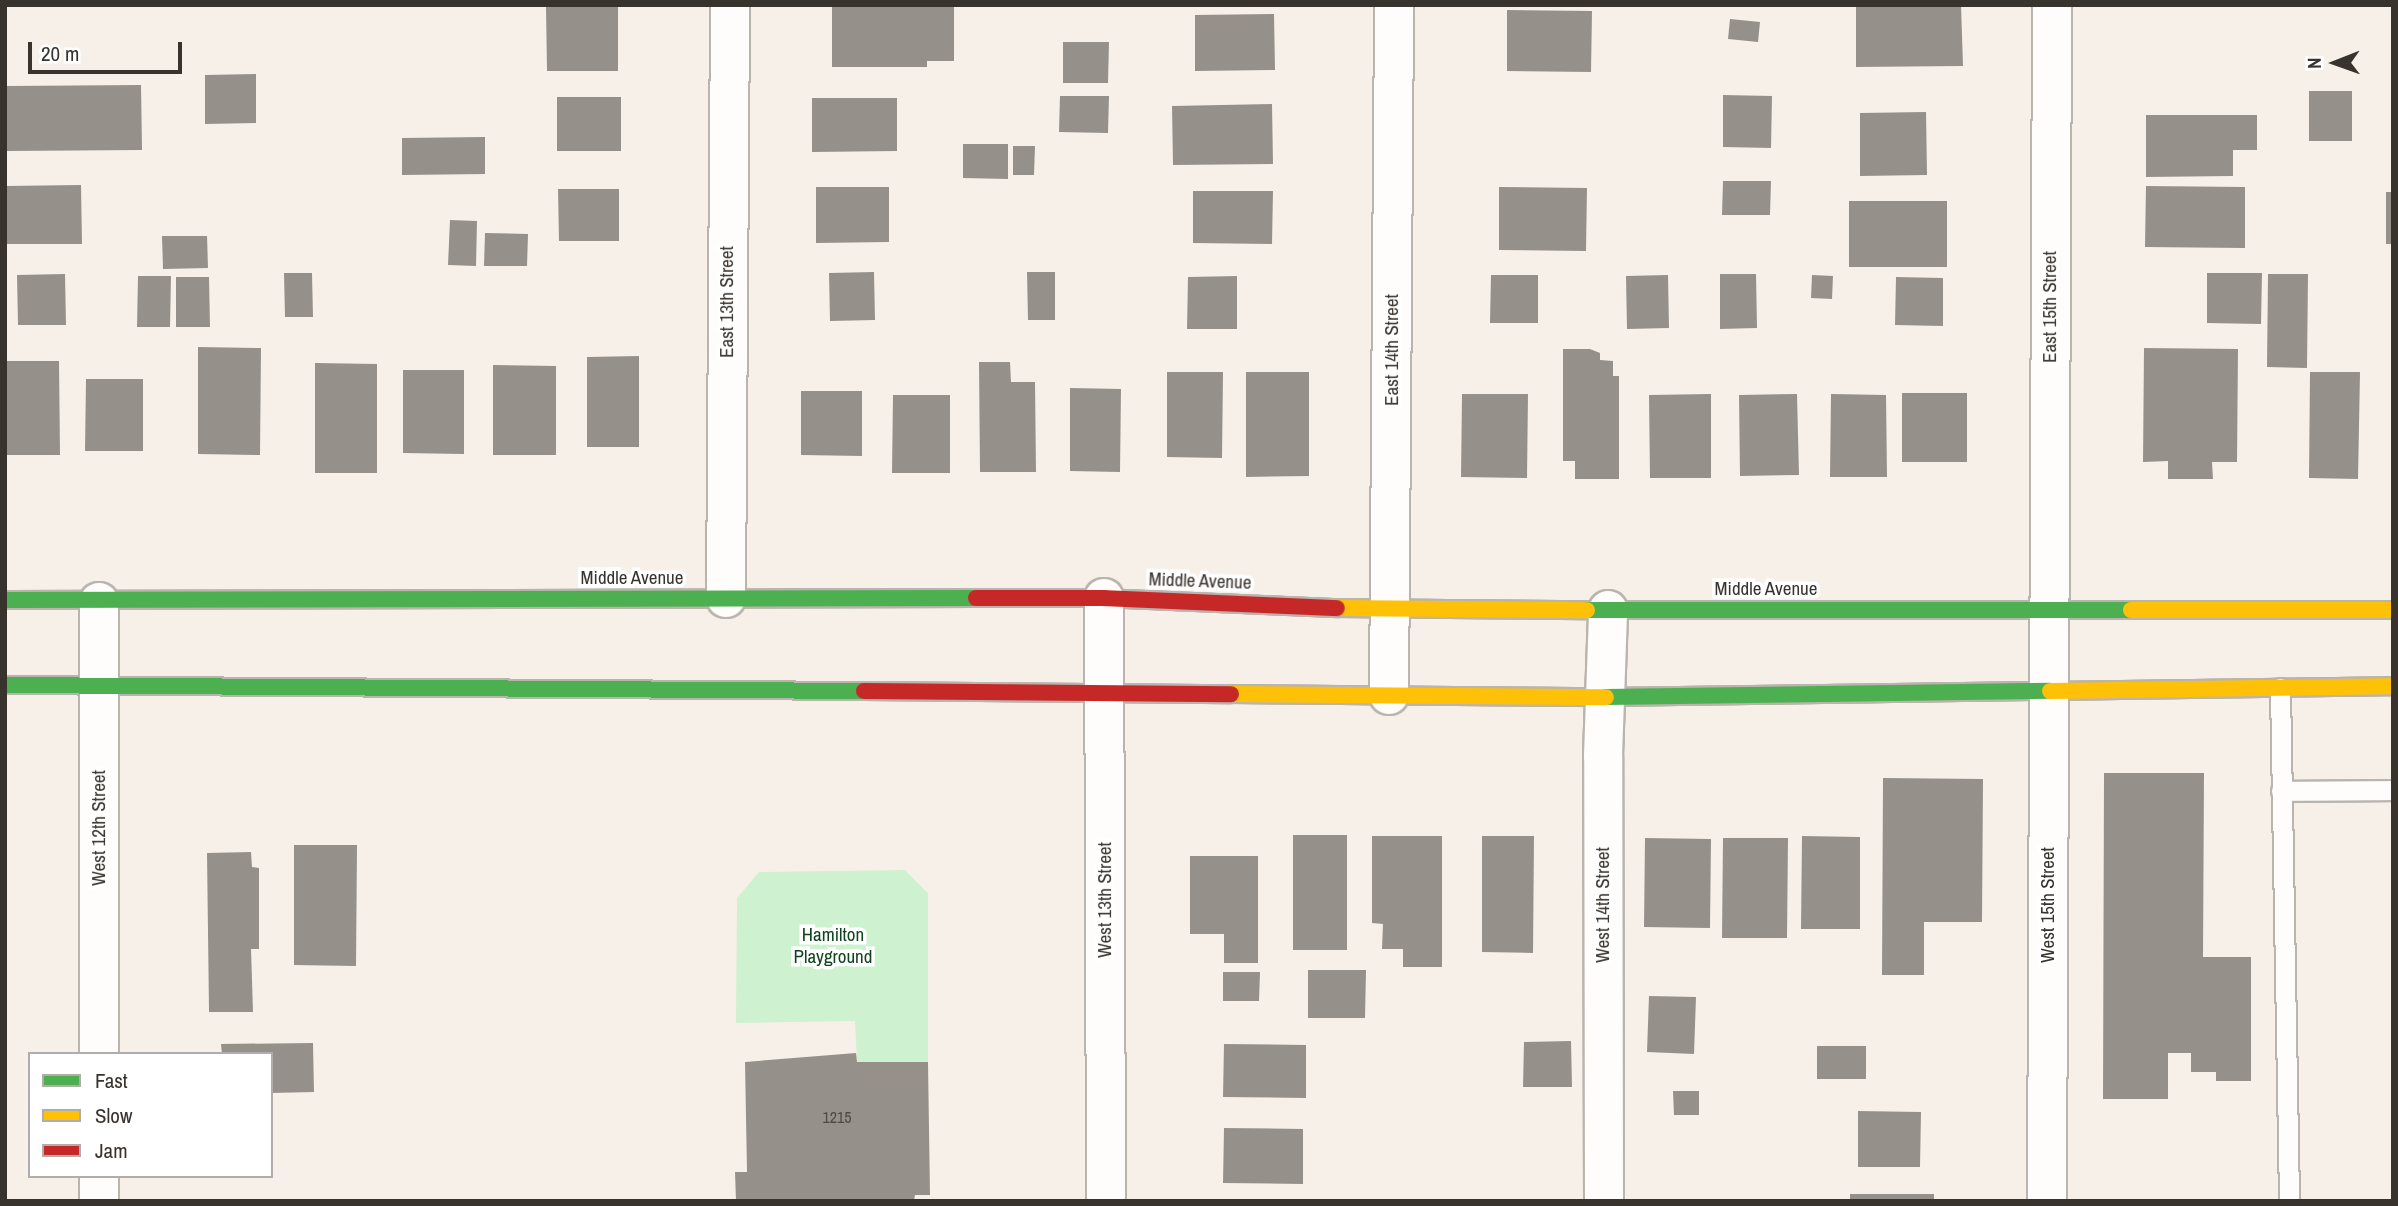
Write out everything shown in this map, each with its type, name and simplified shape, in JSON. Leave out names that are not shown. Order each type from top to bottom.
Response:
[{"type":"main road","name":"Middle Avenue","points":[[5,600],[99,602],[1104,598],[1391,610],[2393,610]]},
{"type":"main road","points":[[5,685],[1606,697],[2393,686]]},
{"type":"street","name":"East 13th Street","points":[[726,598],[730,5]]},
{"type":"street","name":"East 14th Street","points":[[1389,695],[1394,5]]},
{"type":"street","name":"East 15th Street","points":[[2049,610],[2052,5]]},
{"type":"street","name":"West 13th Street","points":[[1104,598],[1106,1201]]},
{"type":"street","name":"West 12th Street","points":[[99,602],[99,1052]]},
{"type":"street","name":"West 14th Street","points":[[1604,1201],[1608,610]]},
{"type":"street","name":"West 15th Street","points":[[2047,1201],[2049,610]]},
{"type":"street","points":[[99,1178],[99,1201]]},
{"type":"lane","points":[[2280,688],[2289,1201]]},
{"type":"lane","points":[[2281,791],[2393,790]]},
{"type":"green space","name":"Hamilton Playground","points":[[905,870],[928,893],[928,1062],[857,1062],[855,1021],[736,1023],[737,898],[759,872]]},
{"type":"building","points":[[832,5],[954,6],[954,61],[927,61],[927,67],[832,67]]},
{"type":"building","points":[[1856,5],[1961,5],[1963,66],[1856,67]]},
{"type":"building","points":[[546,7],[618,7],[618,71],[547,71]]},
{"type":"building","points":[[1507,10],[1592,11],[1591,72],[1507,71]]},
{"type":"building","points":[[1274,14],[1275,70],[1195,71],[1195,15]]},
{"type":"building","points":[[1730,19],[1760,22],[1758,42],[1728,39]]},
{"type":"building","points":[[1063,42],[1109,42],[1108,83],[1063,83]]},
{"type":"building","points":[[256,74],[256,123],[205,124],[205,75]]},
{"type":"building","points":[[141,85],[142,150],[7,151],[6,86]]},
{"type":"building","points":[[2309,91],[2352,91],[2352,141],[2309,141]]},
{"type":"building","points":[[1723,95],[1772,96],[1771,148],[1723,147]]},
{"type":"building","points":[[1060,96],[1109,96],[1108,133],[1059,132]]},
{"type":"building","points":[[557,97],[621,97],[621,151],[557,151]]},
{"type":"building","points":[[812,98],[897,98],[897,151],[812,152]]},
{"type":"building","points":[[1272,104],[1273,164],[1173,165],[1172,106]]},
{"type":"building","points":[[1926,112],[1927,175],[1860,176],[1860,113]]},
{"type":"building","points":[[2146,115],[2257,115],[2257,150],[2233,150],[2233,176],[2146,177]]},
{"type":"building","points":[[485,137],[485,174],[402,175],[402,138]]},
{"type":"building","points":[[963,144],[1008,144],[1008,179],[963,178]]},
{"type":"building","points":[[1013,146],[1035,146],[1034,175],[1013,175]]},
{"type":"building","points":[[1723,181],[1771,181],[1770,215],[1722,215]]},
{"type":"building","points":[[81,185],[82,244],[5,244],[5,186]]},
{"type":"building","points":[[2146,186],[2245,187],[2245,248],[2145,247]]},
{"type":"building","points":[[816,187],[889,187],[889,242],[816,243]]},
{"type":"building","points":[[1499,187],[1587,188],[1586,251],[1499,250]]},
{"type":"building","points":[[558,189],[619,189],[619,241],[559,241]]},
{"type":"building","points":[[1193,191],[1273,191],[1272,244],[1193,243]]},
{"type":"building","points":[[2386,192],[2393,192],[2393,244],[2386,244]]},
{"type":"building","points":[[1849,201],[1947,201],[1947,267],[1849,267]]},
{"type":"building","points":[[450,220],[477,221],[476,266],[448,265]]},
{"type":"building","points":[[485,233],[528,234],[527,266],[484,266]]},
{"type":"building","points":[[162,236],[207,236],[208,268],[163,269]]},
{"type":"building","points":[[874,272],[875,320],[830,321],[829,273]]},
{"type":"building","points":[[1027,272],[1055,272],[1055,320],[1028,320]]},
{"type":"building","points":[[284,273],[312,273],[313,317],[285,317]]},
{"type":"building","points":[[2207,273],[2262,273],[2261,324],[2207,323]]},
{"type":"building","points":[[65,274],[66,325],[18,325],[17,275]]},
{"type":"building","points":[[1720,274],[1756,274],[1757,328],[1720,329]]},
{"type":"building","points":[[2268,274],[2308,274],[2307,368],[2267,367]]},
{"type":"building","points":[[1491,275],[1538,275],[1538,323],[1490,323]]},
{"type":"building","points":[[1668,275],[1669,328],[1627,329],[1626,276]]},
{"type":"building","points":[[1812,275],[1833,276],[1832,299],[1811,298]]},
{"type":"building","points":[[138,276],[171,276],[170,327],[137,327]]},
{"type":"building","points":[[1237,276],[1237,329],[1187,329],[1188,277]]},
{"type":"building","points":[[176,277],[209,277],[210,327],[176,327]]},
{"type":"building","points":[[1896,277],[1943,278],[1943,326],[1895,325]]},
{"type":"building","points":[[198,347],[261,348],[260,455],[198,454]]},
{"type":"building","points":[[2144,348],[2238,349],[2237,462],[2212,462],[2213,479],[2168,479],[2168,461],[2143,462]]},
{"type":"building","points":[[1563,349],[1590,349],[1600,353],[1600,360],[1613,361],[1613,376],[1619,376],[1619,479],[1575,479],[1575,461],[1563,461]]},
{"type":"building","points":[[639,356],[639,447],[587,447],[587,357]]},
{"type":"building","points":[[5,361],[59,361],[60,455],[5,455]]},
{"type":"building","points":[[979,362],[1010,362],[1011,382],[1035,382],[1036,472],[980,472]]},
{"type":"building","points":[[315,363],[377,364],[377,473],[315,473]]},
{"type":"building","points":[[493,365],[556,366],[556,455],[493,455]]},
{"type":"building","points":[[403,370],[464,370],[464,454],[403,453]]},
{"type":"building","points":[[1167,372],[1223,372],[1222,458],[1167,457]]},
{"type":"building","points":[[1246,372],[1309,372],[1309,476],[1246,477]]},
{"type":"building","points":[[2310,372],[2360,372],[2358,479],[2309,478]]},
{"type":"building","points":[[86,379],[143,379],[143,451],[85,451]]},
{"type":"building","points":[[1070,388],[1121,389],[1120,472],[1070,471]]},
{"type":"building","points":[[801,391],[862,391],[862,456],[801,455]]},
{"type":"building","points":[[1902,393],[1967,393],[1967,462],[1902,462]]},
{"type":"building","points":[[1462,394],[1528,394],[1527,478],[1461,477]]},
{"type":"building","points":[[1711,394],[1711,478],[1650,478],[1649,395]]},
{"type":"building","points":[[1797,394],[1799,475],[1740,476],[1739,395]]},
{"type":"building","points":[[1831,394],[1886,395],[1887,477],[1830,477]]},
{"type":"building","points":[[893,395],[950,395],[950,473],[892,473]]},
{"type":"building","points":[[2104,773],[2204,773],[2203,957],[2251,957],[2251,1081],[2216,1081],[2216,1072],[2191,1072],[2191,1053],[2168,1053],[2168,1099],[2103,1099]]},
{"type":"building","points":[[1883,778],[1983,779],[1982,922],[1924,922],[1924,975],[1882,975]]},
{"type":"building","points":[[1293,835],[1347,835],[1347,950],[1293,950]]},
{"type":"building","points":[[1372,836],[1442,836],[1442,967],[1403,967],[1403,949],[1382,949],[1383,924],[1372,923]]},
{"type":"building","points":[[1482,836],[1534,836],[1533,953],[1482,952]]},
{"type":"building","points":[[1802,836],[1860,837],[1860,929],[1801,929]]},
{"type":"building","points":[[1645,838],[1711,839],[1710,928],[1644,927]]},
{"type":"building","points":[[1723,838],[1788,838],[1787,938],[1722,938]]},
{"type":"building","points":[[294,845],[357,845],[356,966],[294,965]]},
{"type":"building","points":[[251,852],[252,867],[259,868],[259,949],[251,949],[253,1012],[209,1012],[207,853]]},
{"type":"building","points":[[1190,856],[1258,856],[1258,963],[1224,963],[1224,934],[1190,934]]},
{"type":"building","points":[[1308,970],[1366,970],[1365,1018],[1308,1018]]},
{"type":"building","points":[[1223,972],[1260,972],[1259,1001],[1223,1001]]},
{"type":"building","points":[[1649,996],[1696,997],[1694,1054],[1647,1052]]},
{"type":"building","points":[[1571,1041],[1572,1087],[1523,1087],[1524,1042]]},
{"type":"building","points":[[313,1043],[314,1092],[273,1093],[273,1052],[222,1052],[221,1044]]},
{"type":"building","points":[[1224,1044],[1306,1045],[1306,1098],[1223,1097]]},
{"type":"building","points":[[1817,1046],[1866,1046],[1866,1079],[1817,1079]]},
{"type":"building","points":[[856,1053],[857,1062],[928,1062],[930,1195],[915,1195],[914,1201],[736,1201],[735,1172],[747,1172],[745,1062]]},
{"type":"building","points":[[1673,1091],[1699,1091],[1699,1115],[1674,1115]]},
{"type":"building","points":[[1858,1111],[1921,1112],[1920,1167],[1858,1167]]},
{"type":"building","points":[[1224,1128],[1303,1129],[1303,1184],[1223,1183]]},
{"type":"building","points":[[1850,1194],[1934,1194],[1934,1201],[1850,1201]]},
{"type":"traffic: fast","points":[[5,600],[976,598]]},
{"type":"traffic: fast","points":[[1587,610],[2131,610]]},
{"type":"traffic: fast","points":[[5,685],[864,691]]},
{"type":"traffic: fast","points":[[1606,697],[2050,691]]},
{"type":"traffic: slow","points":[[1337,608],[1587,610]]},
{"type":"traffic: slow","points":[[2131,610],[2393,610]]},
{"type":"traffic: slow","points":[[2050,691],[2393,686]]},
{"type":"traffic: slow","points":[[1231,694],[1606,697]]},
{"type":"traffic: jam","points":[[976,598],[1104,598],[1337,608]]},
{"type":"traffic: jam","points":[[864,691],[1231,694]]}]
